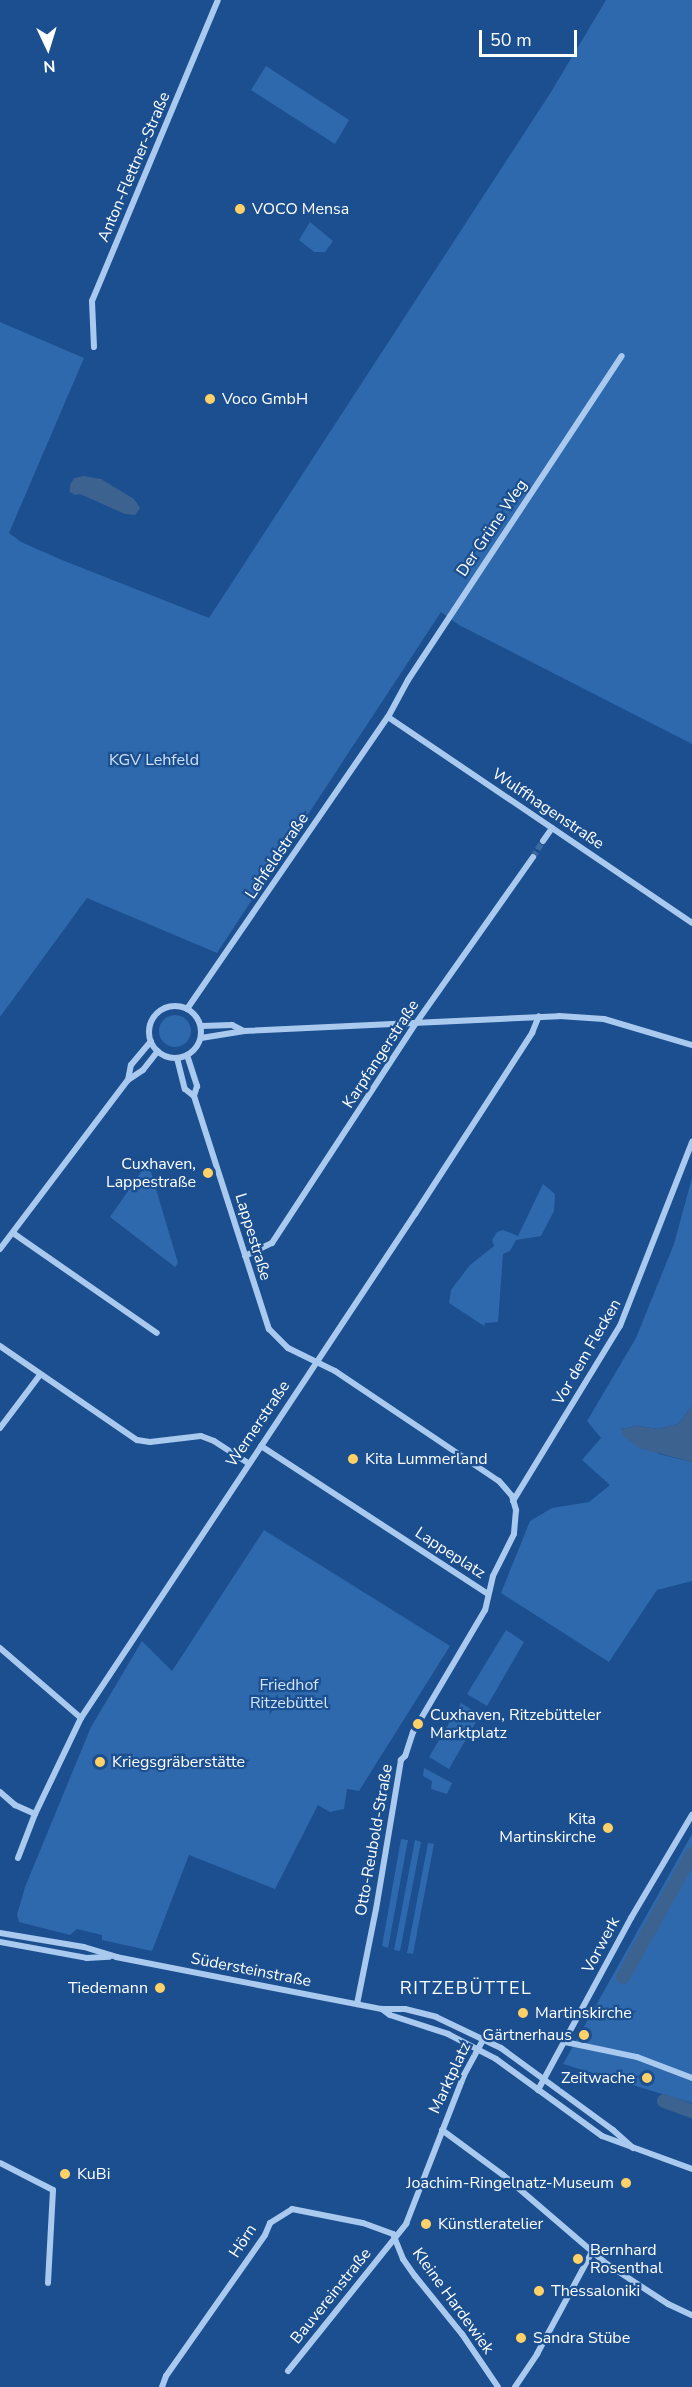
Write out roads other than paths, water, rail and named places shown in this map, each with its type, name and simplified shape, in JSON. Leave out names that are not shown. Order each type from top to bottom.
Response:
[{"type":"street","name":"Anton-Flettner-Straße","points":[[94,347],[92,301],[218,0]]},
{"type":"street","name":"Der Grüne Weg","points":[[388,717],[408,680],[622,356]]},
{"type":"street","name":"Wulffhagenstraße","points":[[388,717],[692,923]]},
{"type":"street","name":"Lehfeldstraße","points":[[187,1009],[388,717]]},
{"type":"street","points":[[543,841],[552,828]]},
{"type":"street","name":"Karpfangerstraße","points":[[245,1256],[272,1243],[416,1023],[532,856]]},
{"type":"street","points":[[178,1006],[187,1009],[193,1013],[201,1026],[201,1038],[187,1055],[177,1058],[158,1050],[151,1041],[150,1026],[160,1011],[178,1006]]},
{"type":"street","points":[[201,1038],[244,1031],[539,1016],[604,1019],[692,1045]]},
{"type":"street","name":"Wernerstraße","points":[[18,1858],[35,1814],[81,1718],[532,1033],[539,1016]]},
{"type":"street","points":[[201,1026],[232,1024],[244,1031]]},
{"type":"street","points":[[128,1080],[131,1065],[151,1041]]},
{"type":"street","points":[[0,1249],[128,1080],[143,1070],[158,1050]]},
{"type":"street","name":"Lappestraße","points":[[187,1055],[197,1086],[194,1096],[269,1329],[288,1348],[317,1362]]},
{"type":"street","name":"Lappestraße","points":[[177,1058],[185,1089],[194,1096]]},
{"type":"street","name":"Vor dem Flecken","points":[[513,1501],[620,1326],[692,1142]]},
{"type":"street","points":[[13,1233],[157,1333]]},
{"type":"street","points":[[0,1346],[137,1440],[150,1442],[201,1436],[214,1441],[248,1463]]},
{"type":"street","points":[[317,1362],[361,1388],[499,1481],[513,1501]]},
{"type":"street","points":[[0,1428],[40,1375]]},
{"type":"street","name":"Lappeplatz","points":[[261,1446],[488,1594],[493,1576],[515,1530],[516,1515],[513,1501]]},
{"type":"street","name":"Otto-Reubold-Straße","points":[[357,2004],[376,1909],[401,1760],[405,1756],[413,1732],[485,1610],[488,1594]]},
{"type":"street","points":[[0,1648],[81,1718]]},
{"type":"street","points":[[0,1792],[15,1805],[35,1814]]},
{"type":"street","name":"Vorwerk","points":[[538,2090],[631,1918],[692,1815]]},
{"type":"street","name":"Südersteinstraße","points":[[0,1933],[84,1947],[116,1957],[382,2009],[396,2008],[428,2015],[484,2038],[613,2130],[633,2148]]},
{"type":"street","name":"Südersteinstraße","points":[[0,1942],[87,1958],[116,1957]]},
{"type":"street","name":"Südersteinstraße","points":[[382,2009],[390,2015],[448,2034],[504,2064],[602,2136],[692,2169]]},
{"type":"street","name":"Marktplatz","points":[[442,2130],[464,2075],[484,2038]]},
{"type":"street","points":[[565,2042],[637,2057],[692,2078]]},
{"type":"street","points":[[442,2130],[495,2170],[607,2264],[668,2304],[692,2315]]},
{"type":"street","name":"Kleine Hardewiek","points":[[442,2130],[406,2224],[396,2240],[403,2259],[462,2334],[498,2387]]},
{"type":"street","points":[[0,2163],[53,2190],[48,2283]]},
{"type":"street","name":"Hörn","points":[[162,2387],[170,2370],[265,2235],[270,2223],[279,2215],[292,2209],[306,2210],[388,2231],[396,2240]]},
{"type":"street","name":"Bauvereinstraße","points":[[288,2371],[396,2240]]},
{"type":"street","points":[[514,2387],[537,2354],[592,2250]]},
{"type":"waterway","points":[[623,1977],[692,1854]]},
{"type":"waterway","points":[[664,2101],[692,2111]]},
{"type":"tunnel","points":[[533,857],[543,841]]},
{"type":"place","name":"VOCO Mensa","points":[[240,209]]},
{"type":"place","name":"Voco GmbH","points":[[210,399]]},
{"type":"place","name":"Cuxhaven, Lappestraße","points":[[208,1173]]},
{"type":"place","name":"Kita Lummerland","points":[[353,1459]]},
{"type":"place","name":"Cuxhaven, Ritzebütteler Marktplatz","points":[[418,1724]]},
{"type":"place","name":"Kriegsgräberstätte","points":[[100,1762]]},
{"type":"place","name":"Kita Martinskirche","points":[[608,1828]]},
{"type":"place","name":"Tiedemann","points":[[160,1988]]},
{"type":"place","name":"Martinskirche","points":[[523,2013]]},
{"type":"place","name":"Gärtnerhaus","points":[[584,2035]]},
{"type":"place","name":"Zeitwache","points":[[647,2078]]},
{"type":"place","name":"KuBi","points":[[65,2174]]},
{"type":"place","name":"Joachim-Ringelnatz-Museum","points":[[626,2183]]},
{"type":"place","name":"Künstleratelier","points":[[426,2224]]},
{"type":"place","name":"Bernhard Rosenthal","points":[[578,2259]]},
{"type":"place","name":"Thessaloniki","points":[[539,2291]]},
{"type":"place","name":"Sandra Stübe","points":[[521,2338]]},
{"type":"district","name":"RITZEBÜTTEL","points":[[466,1988]]},
{"type":"park label","name":"KGV Lehfeld","points":[[154,760]]},
{"type":"park label","name":"Friedhof Ritzebüttel","points":[[289,1694]]}]
